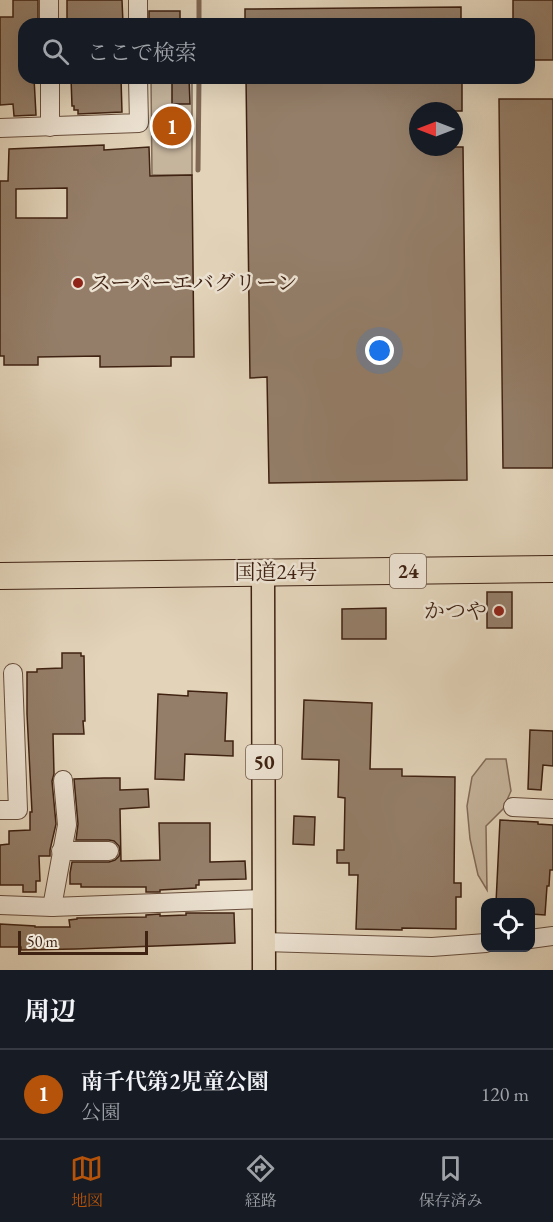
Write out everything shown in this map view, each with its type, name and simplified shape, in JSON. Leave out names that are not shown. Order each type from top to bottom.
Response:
[{"type":"highway","name":"国道24号","points":[[0,576],[553,569]]},
{"type":"main road","name":"50","points":[[262,572],[264,955]]},
{"type":"street","points":[[49,0],[49,18]]},
{"type":"street","points":[[138,0],[138,18]]},
{"type":"street","points":[[50,84],[50,127]]},
{"type":"street","points":[[0,128],[139,123],[138,84]]},
{"type":"street","points":[[0,810],[18,810],[8,733],[14,673]]},
{"type":"street","points":[[52,907],[67,825],[63,780]]},
{"type":"street","points":[[513,807],[553,809]]},
{"type":"street","points":[[61,851],[109,851]]},
{"type":"street","points":[[0,905],[52,907],[264,899]]},
{"type":"street","points":[[535,938],[553,936]]},
{"type":"street","points":[[264,955],[481,943]]},
{"type":"path","points":[[139,123],[169,126],[174,105]]},
{"type":"shaded area","points":[[151,84],[192,84],[192,175],[152,175]]},
{"type":"shaded area","points":[[486,759],[506,759],[511,791],[503,809],[486,826],[487,890],[478,875],[470,839],[467,806],[472,777]]},
{"type":"building","points":[[13,0],[38,0],[38,18],[18,18],[18,84],[34,84],[36,115],[14,116],[13,104],[0,105],[0,17],[13,17]]},
{"type":"building","points":[[67,0],[122,0],[123,18],[67,18]]},
{"type":"building","points":[[513,0],[553,0],[553,60],[535,60],[535,18],[513,18]]},
{"type":"building","points":[[461,7],[461,18],[245,18],[245,9]]},
{"type":"building","points":[[149,11],[180,11],[180,18],[149,18]]},
{"type":"building","points":[[71,84],[121,84],[122,112],[78,114],[78,110],[74,110]]},
{"type":"building","points":[[172,84],[189,84],[190,104],[172,104]]},
{"type":"building","points":[[246,84],[462,84],[462,102],[409,102],[409,156],[463,156],[463,147],[467,480],[269,483],[267,377],[250,378]]},
{"type":"building","points":[[499,99],[553,99],[553,468],[503,468]]},
{"type":"building","points":[[104,145],[104,150],[149,147],[150,176],[192,175],[194,357],[171,357],[171,366],[100,367],[100,356],[38,357],[38,365],[4,365],[4,356],[0,356],[0,181],[8,181],[9,149]],"holes":[[[67,188],[67,218],[16,218],[16,189]]]},
{"type":"building","points":[[487,592],[512,592],[512,628],[487,628]]},
{"type":"building","points":[[386,608],[386,639],[342,639],[342,609]]},
{"type":"building","points":[[62,653],[81,653],[81,656],[84,656],[84,734],[53,734],[54,774],[52,781],[56,824],[50,856],[39,856],[40,881],[36,881],[36,892],[23,892],[23,885],[0,885],[0,845],[9,844],[9,831],[30,830],[30,812],[32,812],[27,672],[37,672],[37,669],[62,668]]},
{"type":"building","points":[[188,691],[227,693],[225,741],[233,741],[233,756],[185,754],[184,780],[155,779],[158,694],[188,696]]},
{"type":"building","points":[[304,700],[372,703],[370,769],[402,769],[402,776],[455,777],[454,883],[461,883],[461,897],[456,897],[456,929],[356,929],[358,875],[349,875],[349,863],[337,863],[337,850],[344,850],[345,798],[338,797],[339,760],[302,759]]},
{"type":"building","points":[[530,730],[553,731],[553,766],[543,765],[541,790],[528,789]]},
{"type":"building","points":[[120,778],[120,790],[148,789],[149,807],[120,809],[121,861],[160,860],[159,823],[210,823],[210,862],[245,861],[246,879],[199,880],[196,888],[160,890],[160,892],[146,892],[146,887],[81,887],[81,884],[70,884],[72,862],[109,862],[115,860],[120,852],[119,846],[114,841],[76,840],[78,824],[74,779]]},
{"type":"building","points":[[294,816],[315,817],[314,845],[293,844]]},
{"type":"building","points":[[500,820],[553,825],[553,870],[550,870],[549,886],[547,886],[545,915],[535,914],[535,898],[496,898]]},
{"type":"building","points":[[186,913],[234,913],[235,943],[21,950],[21,947],[0,947],[0,924],[70,927],[69,920],[77,918],[146,917],[146,915],[160,914],[160,916],[186,915]]},
{"type":"waterway","points":[[199,0],[199,18]]},
{"type":"waterway","points":[[198,170],[199,84]]},
{"type":"place","name":"南千代第2児童公園","points":[[172,126]]},
{"type":"place","name":"スーパーエバグリーン","points":[[78,283]]},
{"type":"place","name":"かつや","points":[[499,611]]}]
